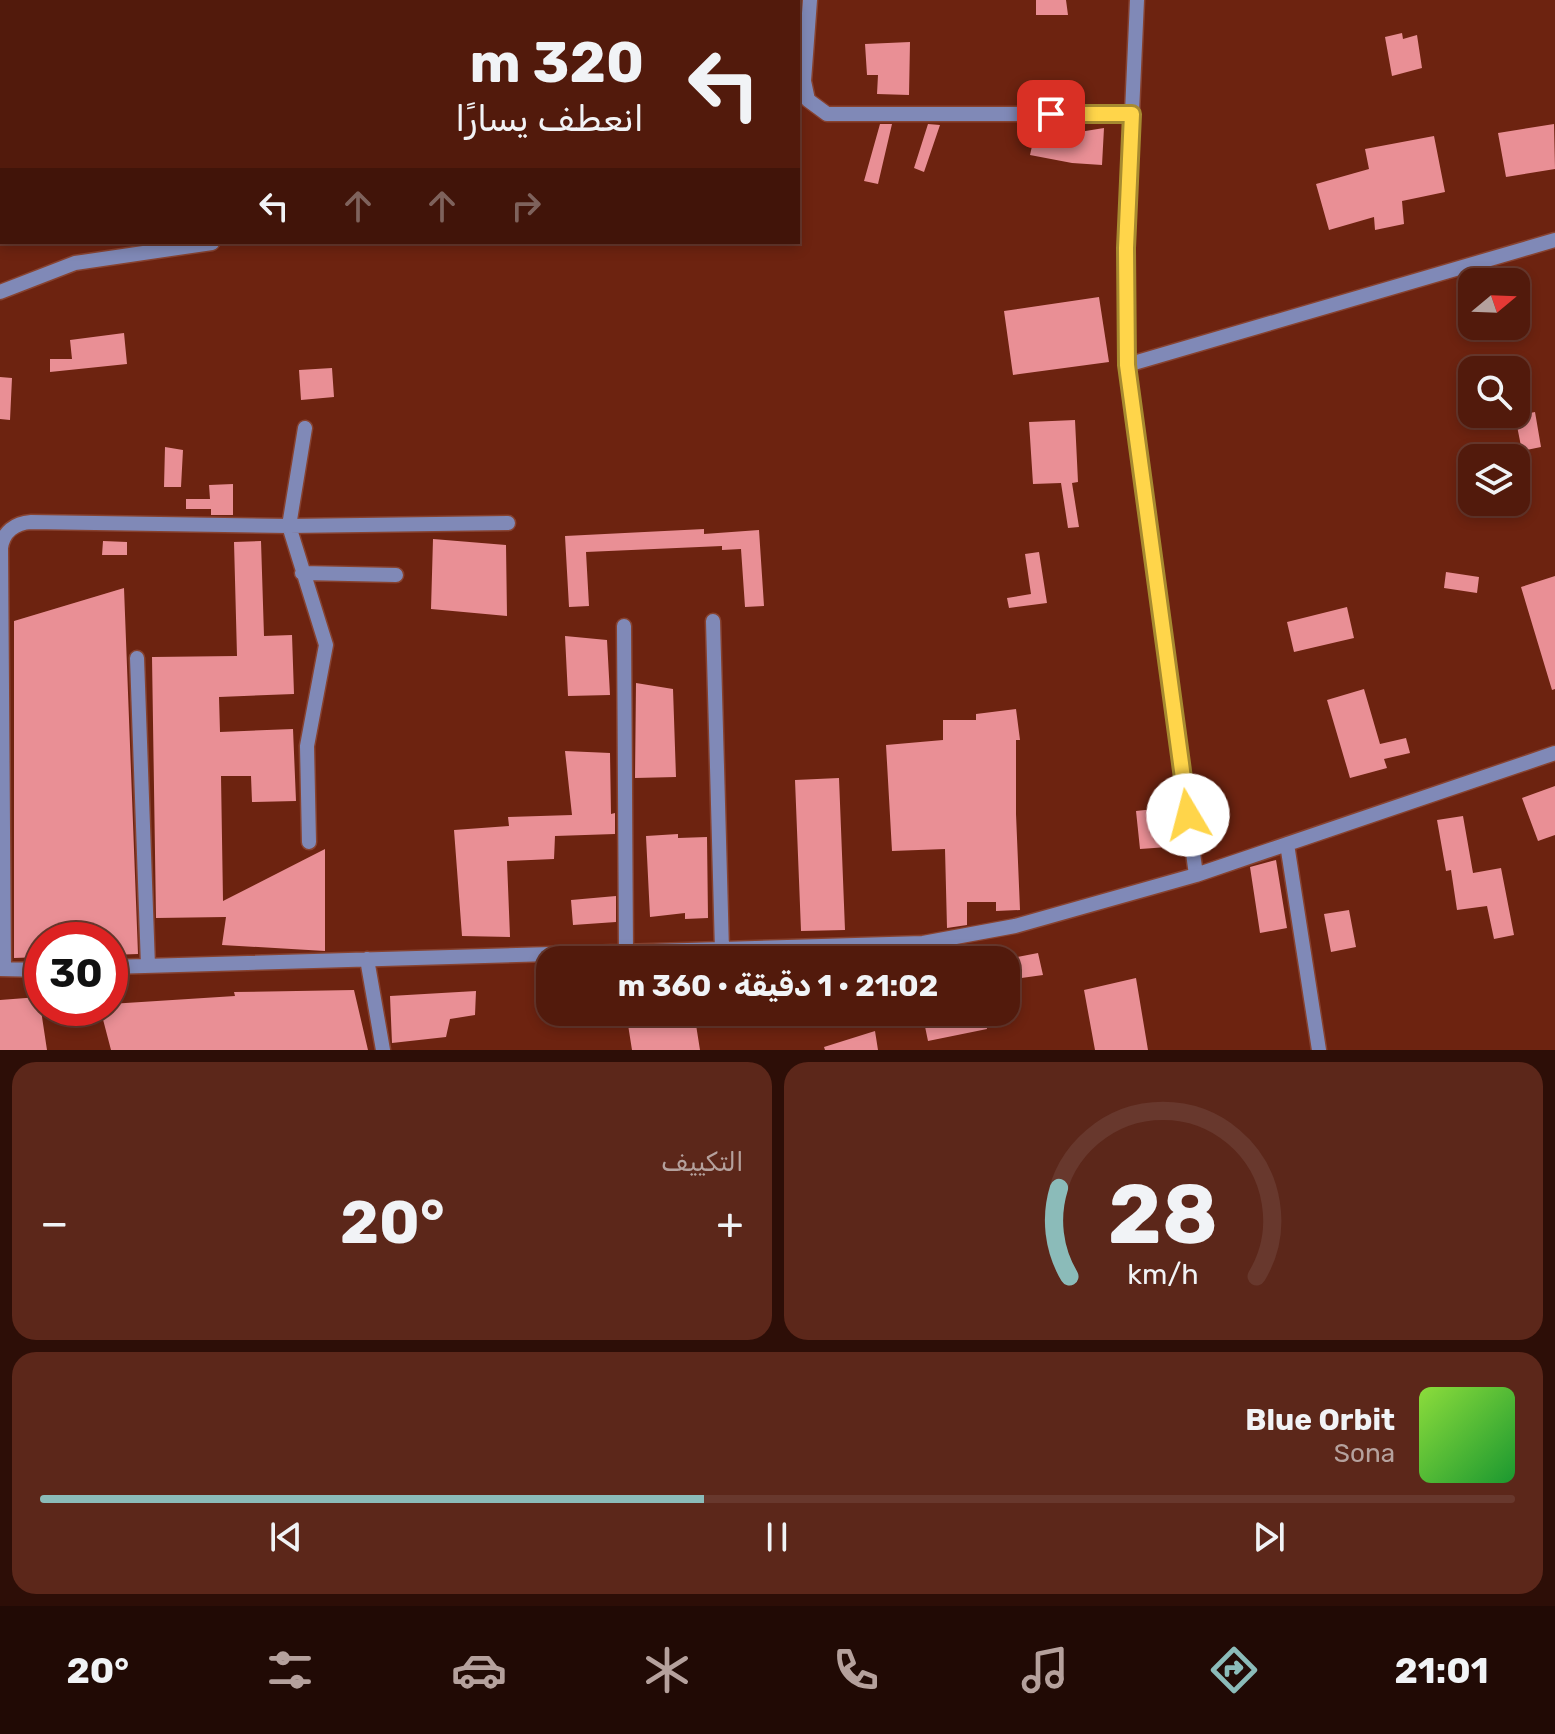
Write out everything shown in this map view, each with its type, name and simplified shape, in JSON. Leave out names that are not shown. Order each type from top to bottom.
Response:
[{"type":"street","points":[[810,0],[804,81],[808,100],[827,114],[1132,114]]},
{"type":"street","points":[[1137,0],[1126,248],[1127,365],[1196,875]]},
{"type":"street","points":[[1127,365],[1555,240]]},
{"type":"street","points":[[0,292],[75,263],[205,244]]},
{"type":"street","points":[[305,428],[289,526],[326,645],[307,746],[309,842]]},
{"type":"street","points":[[24,970],[2,969],[2,540],[15,526],[31,522],[289,526],[508,523]]},
{"type":"street","points":[[302,573],[396,575]]},
{"type":"street","points":[[713,621],[722,946]]},
{"type":"street","points":[[624,626],[626,946]]},
{"type":"street","points":[[137,658],[148,966]]},
{"type":"street","points":[[893,946],[1015,926],[1196,875],[1555,753]]},
{"type":"street","points":[[1287,844],[1319,1050]]},
{"type":"street","points":[[128,967],[536,955]]},
{"type":"street","points":[[367,959],[383,1050]]},
{"type":"building","points":[[1036,0],[1066,0],[1068,15],[1036,15]]},
{"type":"building","points":[[1402,33],[1403,39],[1417,35],[1422,68],[1392,76],[1385,37]]},
{"type":"building","points":[[910,42],[909,95],[877,94],[878,75],[867,75],[865,44]]},
{"type":"building","points":[[880,124],[892,124],[878,184],[864,181]]},
{"type":"building","points":[[928,124],[940,125],[924,172],[914,168]]},
{"type":"building","points":[[1037,124],[1069,124],[1067,134],[1104,128],[1102,165],[1030,155]]},
{"type":"building","points":[[1554,124],[1555,169],[1506,177],[1498,133]]},
{"type":"building","points":[[1434,136],[1445,192],[1402,201],[1404,224],[1375,230],[1374,217],[1329,230],[1316,184],[1369,169],[1365,149]]},
{"type":"building","points":[[1099,297],[1109,362],[1013,375],[1004,311]]},
{"type":"building","points":[[124,333],[127,364],[50,372],[50,359],[72,359],[70,340]]},
{"type":"building","points":[[332,368],[334,397],[301,400],[299,370]]},
{"type":"building","points":[[0,377],[12,378],[10,420],[0,419]]},
{"type":"building","points":[[1535,412],[1541,447],[1530,449],[1530,444],[1521,444],[1517,428],[1530,428],[1530,413]]},
{"type":"building","points":[[1075,420],[1078,482],[1072,483],[1079,527],[1068,528],[1061,483],[1033,484],[1029,422]]},
{"type":"building","points":[[165,447],[183,450],[181,487],[164,487]]},
{"type":"building","points":[[233,484],[233,515],[211,515],[211,509],[186,509],[186,499],[210,499],[209,485]]},
{"type":"building","points":[[704,529],[704,534],[759,530],[764,606],[745,607],[741,549],[722,550],[722,546],[586,552],[589,606],[569,607],[565,536]]},
{"type":"building","points":[[433,539],[506,545],[507,616],[431,609]]},
{"type":"building","points":[[103,541],[127,542],[127,555],[102,555]]},
{"type":"building","points":[[261,541],[264,636],[292,635],[294,694],[219,697],[220,732],[293,729],[296,801],[252,802],[251,776],[221,776],[223,901],[325,849],[325,951],[222,945],[226,917],[156,918],[152,657],[237,656],[234,542]]},
{"type":"building","points":[[1039,552],[1047,603],[1009,608],[1007,598],[1031,594],[1025,554]]},
{"type":"building","points":[[1446,572],[1479,577],[1477,593],[1444,588]]},
{"type":"building","points":[[1555,576],[1555,689],[1552,690],[1521,587]]},
{"type":"building","points":[[124,588],[138,954],[128,954],[128,922],[24,922],[24,958],[14,958],[14,621]]},
{"type":"building","points":[[1347,607],[1354,638],[1294,652],[1287,622]]},
{"type":"building","points":[[565,636],[607,640],[610,695],[568,696]]},
{"type":"building","points":[[636,683],[673,689],[676,777],[635,778]]},
{"type":"building","points":[[1364,689],[1380,744],[1406,738],[1410,753],[1384,759],[1387,768],[1350,778],[1327,700]]},
{"type":"building","points":[[1016,709],[1020,740],[1016,740],[1016,814],[1020,910],[996,911],[996,902],[967,902],[967,925],[947,928],[945,849],[892,851],[886,745],[943,740],[943,720],[976,720],[976,714]]},
{"type":"building","points":[[565,751],[610,753],[611,814],[615,813],[615,834],[555,836],[554,859],[507,861],[510,937],[462,936],[454,830],[509,826],[508,817],[572,815]]},
{"type":"building","points":[[839,778],[845,930],[801,931],[795,780]]},
{"type":"building","points":[[1555,786],[1555,835],[1538,841],[1522,798]]},
{"type":"building","points":[[1163,808],[1168,847],[1140,849],[1136,811]]},
{"type":"building","points":[[1463,816],[1473,873],[1501,868],[1514,935],[1494,939],[1487,906],[1457,910],[1451,870],[1446,871],[1437,820]]},
{"type":"building","points":[[678,834],[678,838],[707,837],[708,918],[685,919],[685,913],[650,917],[646,836]]},
{"type":"building","points":[[1276,860],[1287,928],[1260,933],[1250,867]]},
{"type":"building","points":[[616,896],[616,922],[573,925],[571,900]]},
{"type":"building","points":[[1349,910],[1356,947],[1331,952],[1324,914]]},
{"type":"building","points":[[1038,953],[1043,975],[1020,978],[1020,956]]},
{"type":"building","points":[[1136,978],[1148,1050],[1095,1050],[1084,990]]},
{"type":"building","points":[[354,990],[368,1050],[111,1050],[105,1026],[128,1026],[128,1003],[235,996],[234,992]]},
{"type":"building","points":[[476,991],[475,1015],[450,1019],[446,1037],[392,1043],[390,996]]},
{"type":"building","points":[[24,998],[24,1026],[43,1026],[47,1050],[0,1050],[0,1000]]},
{"type":"building","points":[[628,1026],[696,1026],[700,1050],[632,1050]]},
{"type":"building","points":[[925,1026],[986,1026],[987,1029],[928,1041]]},
{"type":"building","points":[[875,1031],[878,1050],[825,1050],[824,1047]]},
{"type":"route","points":[[1051,114],[1132,114],[1126,248],[1127,365],[1188,815]]}]
